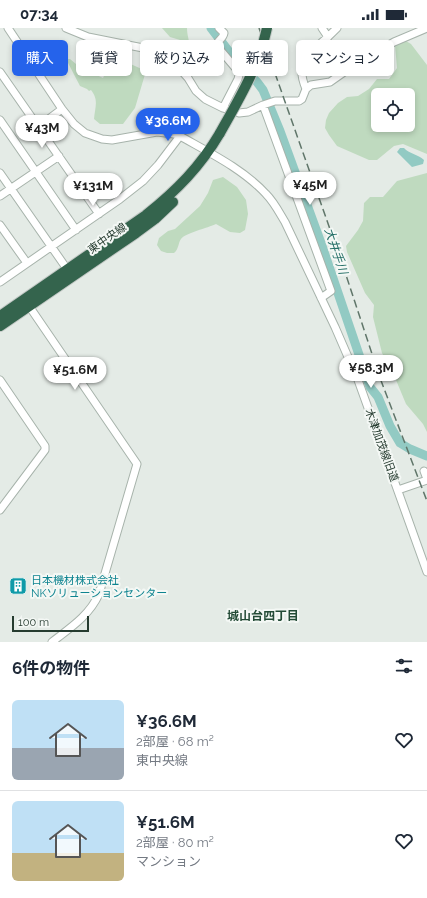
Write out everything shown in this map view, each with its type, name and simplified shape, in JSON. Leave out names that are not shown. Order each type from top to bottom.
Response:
[{"type":"highway","name":"東中央線","points":[[0,316],[146,215],[167,199],[188,178],[208,152],[246,87],[261,52],[267,28]]},
{"type":"highway","name":"東中央線","points":[[0,326],[155,219],[194,178],[206,162],[208,152]]},
{"type":"street","name":"木津加茂線旧道","points":[[8,28],[62,109],[79,129],[91,136],[112,140],[157,132],[180,136],[250,178],[270,200],[285,222],[358,380],[398,490],[427,479]]},
{"type":"street","points":[[66,28],[88,37],[153,50],[168,58],[178,67],[188,78],[196,91],[205,99],[222,108],[239,113],[248,112],[275,101],[300,101],[306,89],[311,85],[330,82],[357,63],[378,51],[394,42],[426,28]]},
{"type":"street","points":[[219,28],[224,33],[223,36],[217,41],[216,45],[238,71],[239,75],[222,108]]},
{"type":"street","points":[[322,28],[328,37]]},
{"type":"street","points":[[306,89],[302,71],[306,57],[337,28]]},
{"type":"street","points":[[0,72],[99,214]]},
{"type":"street","points":[[263,105],[331,291],[321,298]]},
{"type":"street","points":[[38,127],[62,109]]},
{"type":"street","points":[[0,120],[76,230]]},
{"type":"street","points":[[1,279],[76,230],[143,181],[158,166],[180,136]]},
{"type":"street","points":[[0,196],[59,156]]},
{"type":"street","points":[[0,173],[52,246],[67,270]]},
{"type":"street","points":[[0,224],[27,263]]},
{"type":"street","points":[[29,306],[137,464],[103,583],[96,600],[82,618],[52,642]]},
{"type":"street","points":[[0,380],[45,446],[45,450],[0,510]]},
{"type":"street","points":[[424,471],[427,479]]},
{"type":"street","points":[[398,490],[427,572]]},
{"type":"green space","points":[[162,28],[187,28],[189,40],[180,40],[170,37]]},
{"type":"green space","points":[[401,41],[406,41],[411,44],[427,65],[427,154],[403,144],[394,146],[377,160],[369,160],[337,146],[325,128],[326,120],[329,113],[338,103],[347,97],[358,96],[369,89],[377,79],[389,79],[391,76],[394,76],[394,72],[397,68],[395,45]]},
{"type":"green space","points":[[68,59],[76,64],[76,76],[99,76],[103,78],[104,76],[132,76],[132,65],[140,68],[140,76],[145,76],[135,108],[123,124],[100,124],[94,119],[96,104],[95,97],[91,90],[89,91],[80,86],[68,63]]},
{"type":"green space","points":[[427,173],[427,432],[423,424],[406,404],[382,353],[373,317],[374,305],[365,293],[347,252],[346,246],[363,221],[364,203],[370,197],[383,197],[397,181]]},
{"type":"green space","points":[[223,177],[237,187],[246,200],[248,214],[245,230],[240,233],[230,232],[216,224],[183,237],[174,253],[161,251],[157,245],[159,238],[168,231],[175,229],[200,206],[208,193],[213,180]]},
{"type":"water","points":[[400,148],[404,148],[408,152],[422,158],[424,160],[423,164],[412,167],[397,152]]},
{"type":"waterway","name":"大井手川","points":[[211,28],[237,62],[263,90],[280,131],[321,243],[370,387],[378,397],[390,426],[400,443],[427,456]]},
{"type":"railway","points":[[259,28],[343,266],[380,378],[427,501]]},
{"type":"place","name":"日本機材株式会社 NKソリューションセンター","points":[[18,586]]},
{"type":"district","name":"城山台四丁目","points":[[263,616]]}]
